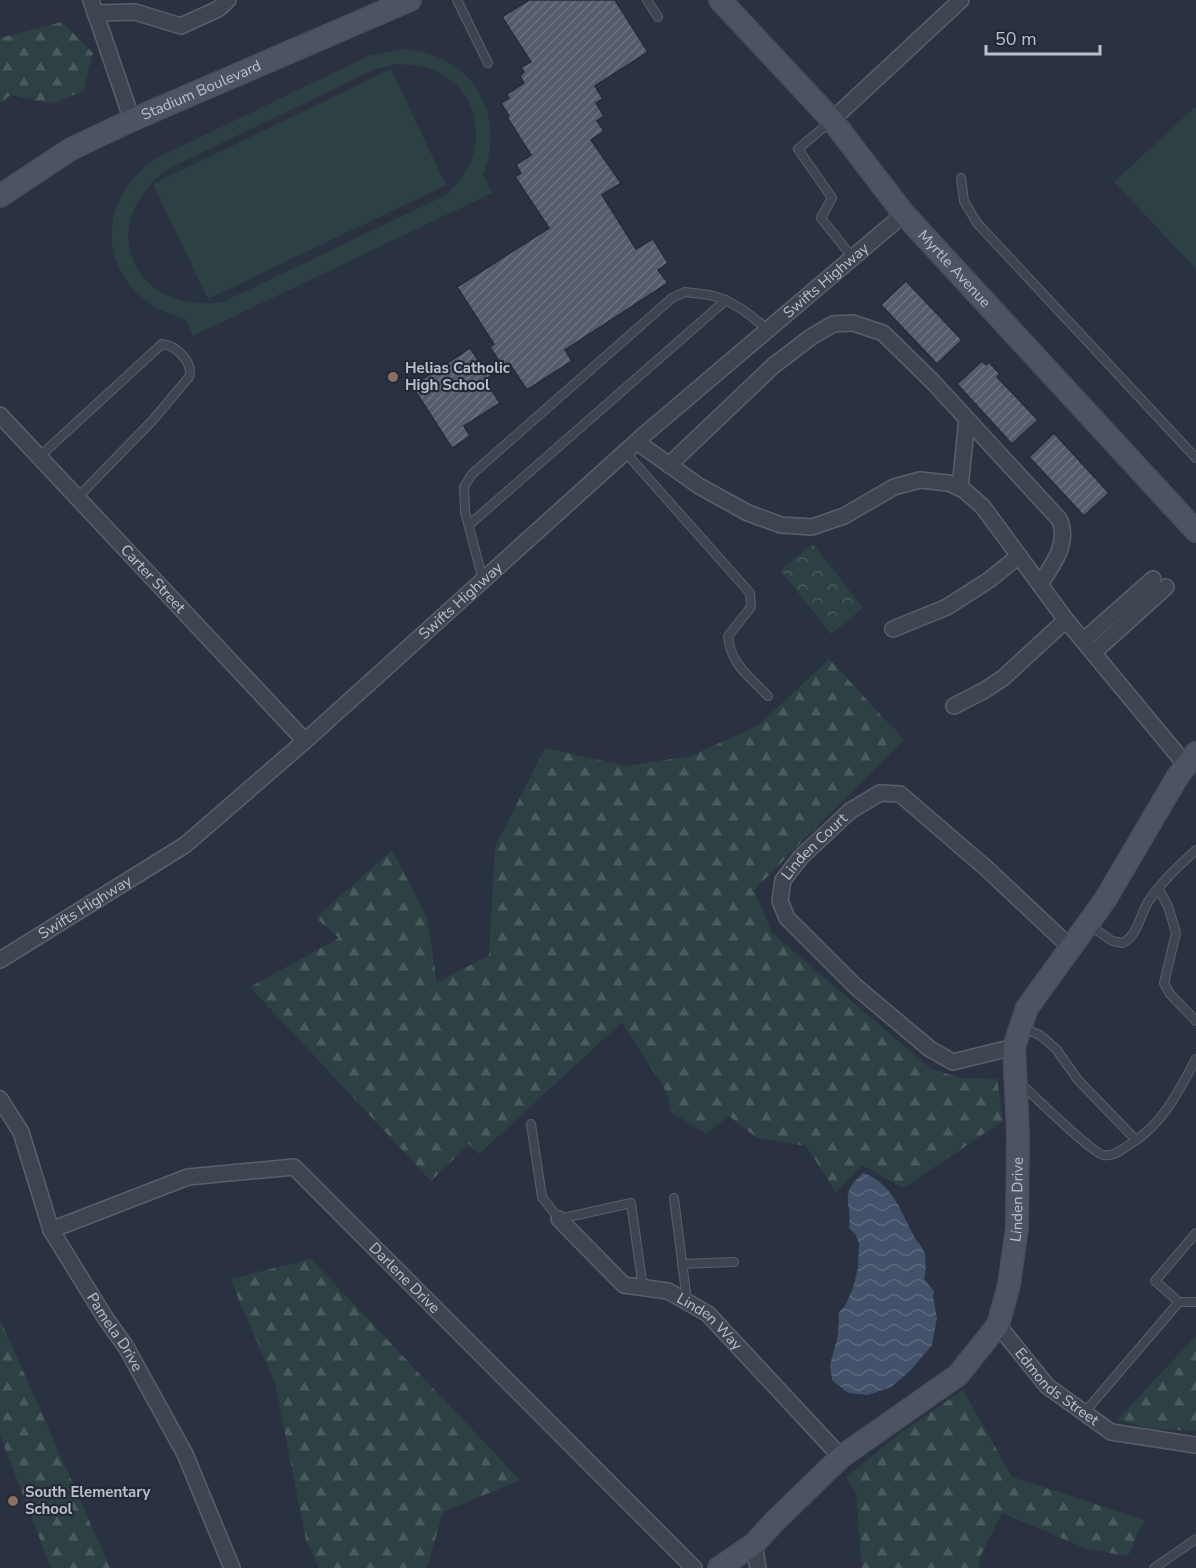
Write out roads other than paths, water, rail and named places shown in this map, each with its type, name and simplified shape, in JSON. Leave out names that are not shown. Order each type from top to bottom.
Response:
[{"type":"street","points":[[132,120],[93,7],[135,12],[181,26],[218,9],[228,0]]},
{"type":"street","name":"Stadium Boulevard","points":[[0,196],[71,149],[132,120],[410,0]]},
{"type":"street","name":"Myrtle Avenue","points":[[720,0],[832,120],[904,214],[1196,531]]},
{"type":"street","points":[[832,120],[962,0]]},
{"type":"street","name":"Swifts Highway","points":[[0,960],[185,845],[305,741],[631,447],[904,214]]},
{"type":"street","points":[[669,465],[773,366],[832,324],[853,323],[883,333],[967,419],[1059,519],[1064,530],[1062,543],[1051,568],[1040,584]]},
{"type":"street","name":"Carter Street","points":[[0,415],[305,741]]},
{"type":"street","points":[[960,488],[967,419]]},
{"type":"street","points":[[631,447],[669,465],[699,486],[748,513],[781,525],[813,527],[843,516],[894,487],[920,480],[949,483],[960,488],[983,507],[1066,620],[1191,759]]},
{"type":"street","points":[[893,629],[947,607],[1019,556]]},
{"type":"street","points":[[1083,640],[1159,583],[1094,652]]},
{"type":"street","points":[[954,706],[1004,678],[1066,620]]},
{"type":"street","name":"Linden Drive","points":[[719,1568],[754,1544],[841,1457],[958,1374],[998,1325],[1009,1285],[1017,1228],[1017,1037],[1027,1008],[1105,900],[1178,776],[1191,759]]},
{"type":"street","name":"Linden Court","points":[[1017,1037],[954,1062],[930,1049],[855,987],[787,918],[780,901],[783,880],[801,857],[850,811],[880,793],[900,794],[986,868],[1070,947]]},
{"type":"street","name":"Pamela Drive","points":[[0,1099],[21,1132],[51,1230],[126,1347],[185,1454],[232,1568]]},
{"type":"street","name":"Darlene Drive","points":[[51,1230],[188,1177],[294,1167],[694,1568]]},
{"type":"street","name":"Linden Way","points":[[559,1219],[624,1285],[668,1291],[708,1314],[841,1457]]},
{"type":"street","name":"Edmonds Street","points":[[998,1325],[1047,1386],[1111,1432],[1196,1445]]},
{"type":"street","points":[[754,1544],[758,1568]]},
{"type":"lane","points":[[457,0],[488,63]]},
{"type":"lane","points":[[647,0],[657,17]]},
{"type":"lane","points":[[832,120],[798,149],[832,198],[821,218],[853,258]]},
{"type":"lane","points":[[961,178],[964,201],[977,223],[1196,458]]},
{"type":"lane","points":[[483,580],[465,512],[464,487],[472,474],[615,348],[672,298],[686,292],[726,300],[768,329]]},
{"type":"lane","points":[[469,525],[726,300]]},
{"type":"lane","points":[[39,457],[162,344],[177,351],[190,366],[189,377],[152,421],[77,498]]},
{"type":"lane","points":[[631,447],[750,593],[751,607],[728,636],[729,650],[737,663],[768,696]]},
{"type":"lane","points":[[1087,924],[1112,940],[1123,943],[1131,939],[1148,902],[1158,888],[1196,850]]},
{"type":"lane","points":[[1158,888],[1168,906],[1176,933],[1164,983],[1170,994],[1196,1021]]},
{"type":"lane","points":[[1017,1037],[1040,1035],[1056,1049],[1078,1080],[1136,1140]]},
{"type":"lane","points":[[1016,1079],[1102,1155],[1114,1155],[1154,1127],[1173,1101],[1196,1059]]},
{"type":"lane","points":[[531,1124],[542,1197],[559,1219],[631,1203],[643,1288]]},
{"type":"lane","points":[[674,1198],[687,1302]]},
{"type":"lane","points":[[1196,1233],[1155,1281],[1179,1302],[1196,1302]]},
{"type":"lane","points":[[682,1264],[734,1262]]},
{"type":"lane","points":[[1084,1413],[1179,1302]]},
{"type":"lane","points":[[1154,1568],[1196,1539]]},
{"type":"water","points":[[863,1173],[881,1183],[888,1190],[923,1250],[926,1263],[924,1279],[934,1291],[937,1318],[932,1345],[911,1370],[891,1387],[868,1395],[848,1393],[832,1380],[830,1365],[838,1335],[839,1312],[845,1306],[853,1288],[858,1268],[859,1244],[856,1235],[849,1228],[848,1194],[855,1181]]},
{"type":"place","name":"Helias Catholic High School","points":[[393,377]]},
{"type":"place","name":"South Elementary School","points":[[13,1501]]}]
